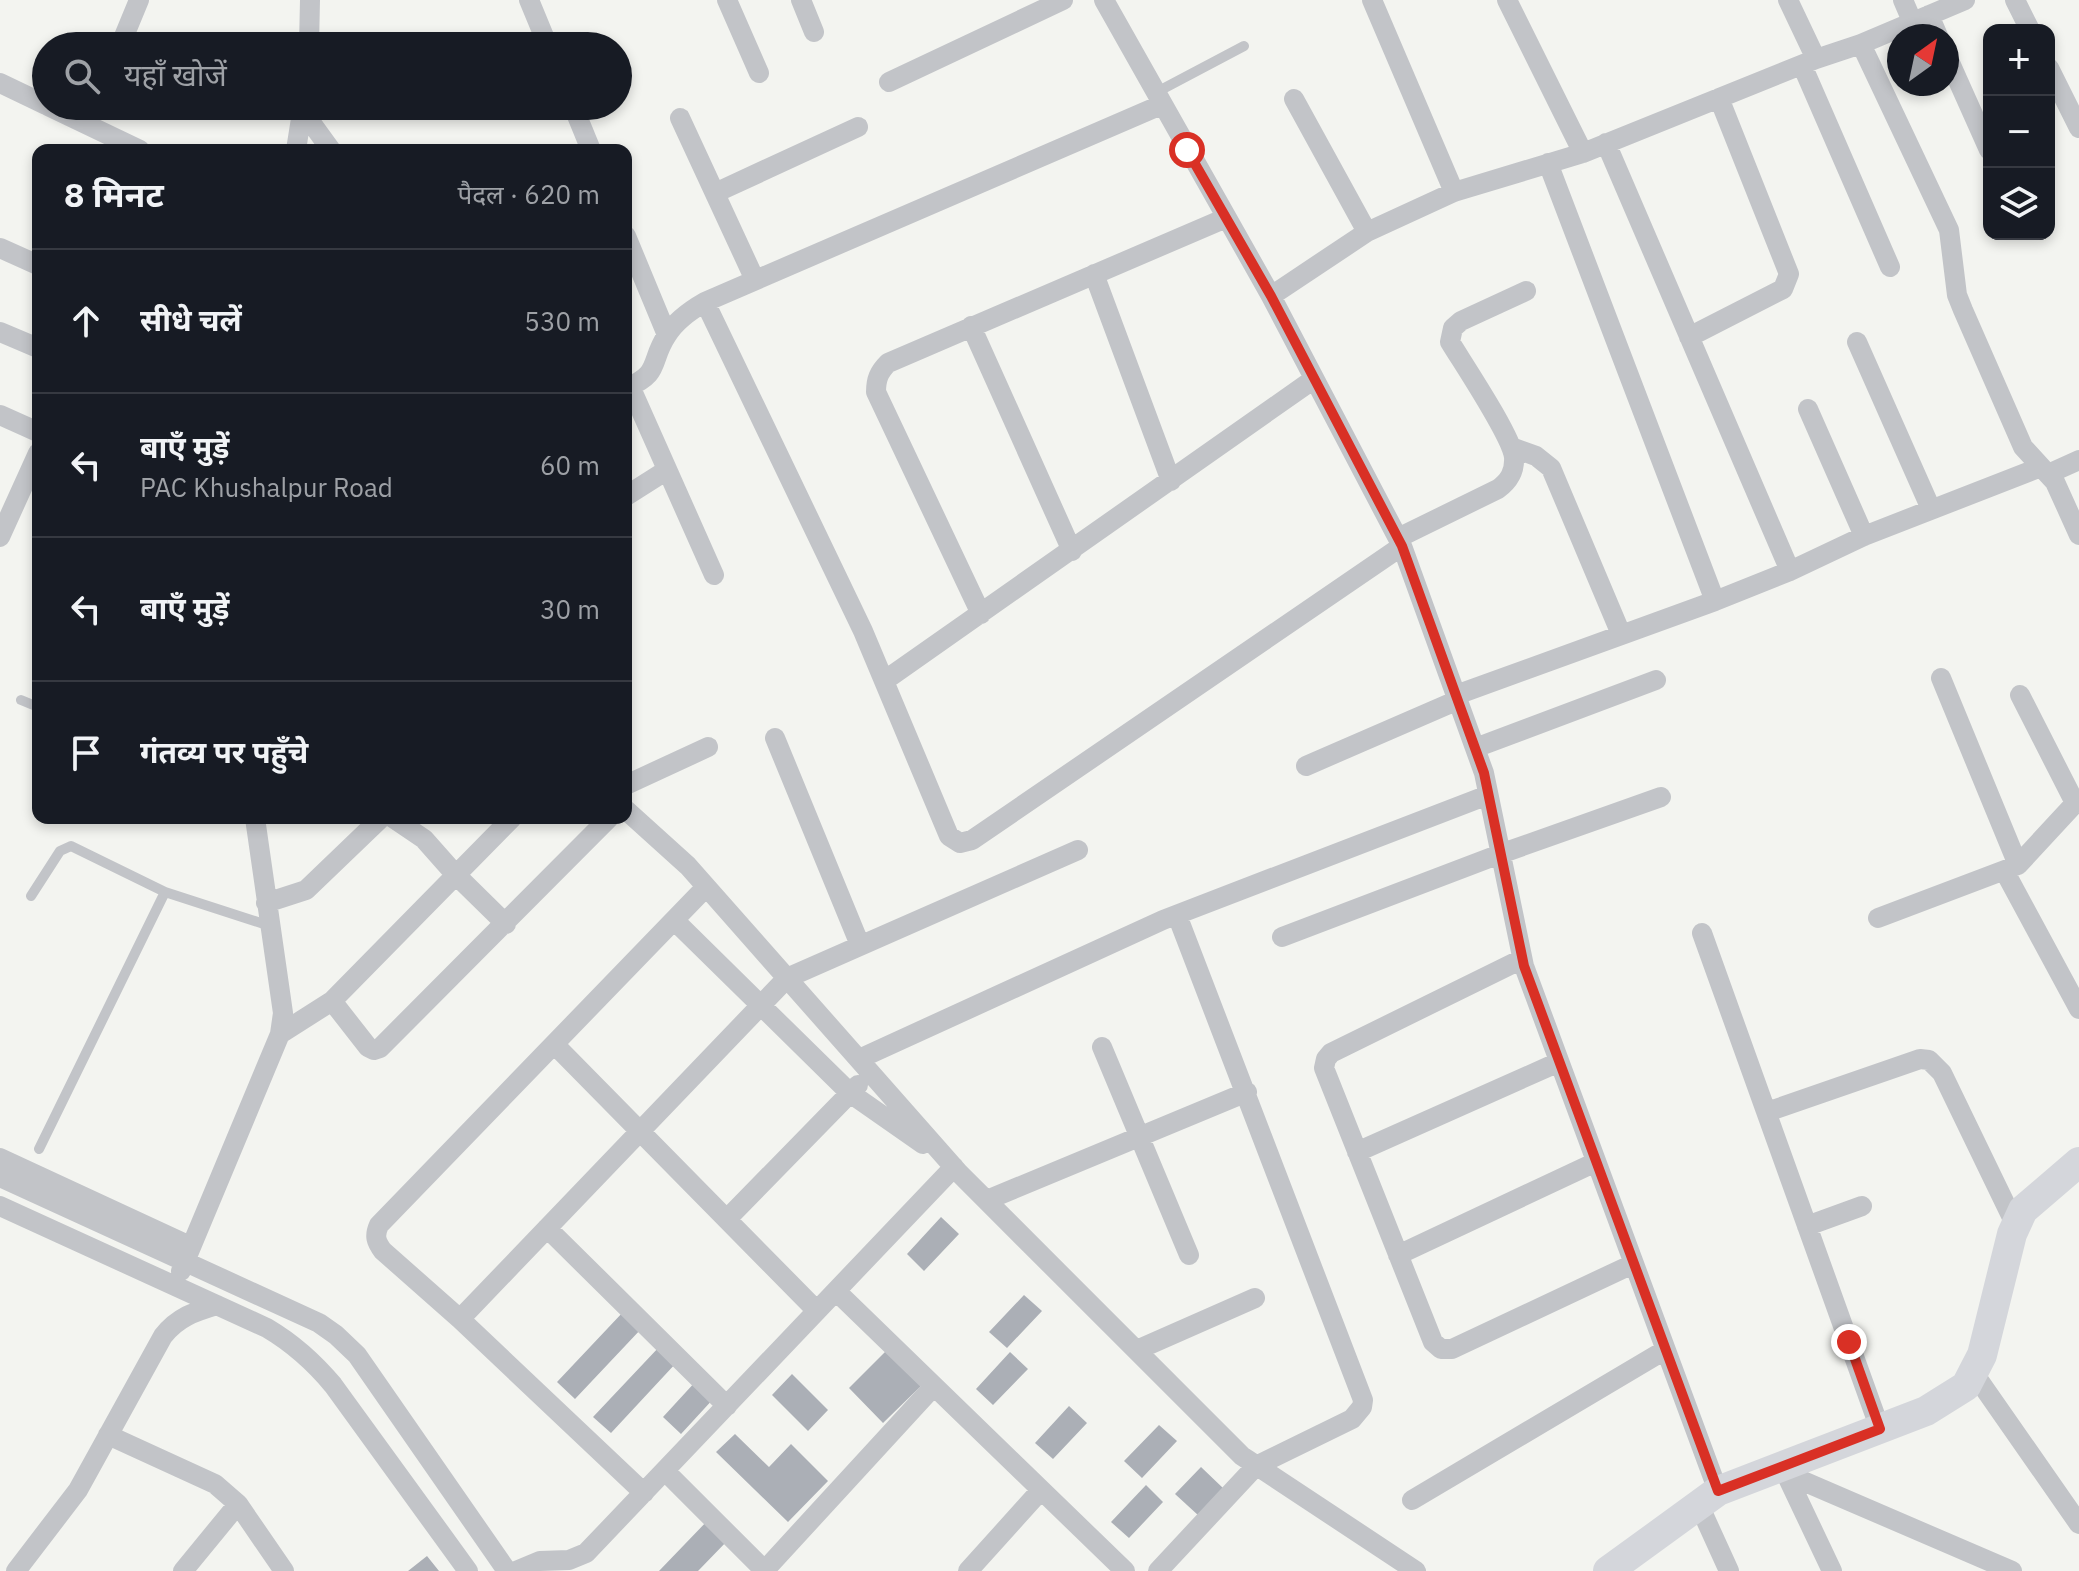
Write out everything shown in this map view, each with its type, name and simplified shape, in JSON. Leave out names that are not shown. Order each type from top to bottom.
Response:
[{"type":"main road","points":[[1608,1571],[1709,1498],[1781,1472],[1926,1411],[1966,1386],[1982,1355],[2023,1210],[2079,1162]]},
{"type":"street","points":[[309,32],[310,0]]},
{"type":"street","points":[[529,0],[542,32]]},
{"type":"street","points":[[727,0],[759,73]]},
{"type":"street","points":[[801,0],[814,32]]},
{"type":"street","points":[[889,82],[1063,0]]},
{"type":"street","points":[[1104,0],[1271,296],[1400,542],[1475,748],[1488,795],[1522,959],[1665,1350],[1729,1571]]},
{"type":"street","points":[[1372,0],[1454,192]]},
{"type":"street","points":[[1507,0],[1583,153]]},
{"type":"street","points":[[1788,0],[1809,62],[1890,267]]},
{"type":"street","points":[[1903,0],[1926,24]]},
{"type":"street","points":[[1271,296],[1367,232],[1454,192],[1583,153],[1965,0]]},
{"type":"street","points":[[2015,0],[2027,24]]},
{"type":"street","points":[[123,32],[130,3]]},
{"type":"street","points":[[1861,44],[1949,230],[1957,295],[2023,447],[2061,492],[2079,535]]},
{"type":"street","points":[[2055,80],[2079,128]]},
{"type":"street","points":[[0,83],[32,98]]},
{"type":"street","points":[[1959,83],[1983,137]]},
{"type":"street","points":[[1689,337],[1783,289],[1789,274],[1719,98]]},
{"type":"street","points":[[632,385],[643,381],[652,371],[667,335],[691,310],[705,302],[1158,99]]},
{"type":"street","points":[[1294,99],[1367,232]]},
{"type":"street","points":[[680,118],[755,280]]},
{"type":"street","points":[[98,120],[132,144]]},
{"type":"street","points":[[297,144],[300,120]]},
{"type":"street","points":[[310,120],[327,144]]},
{"type":"street","points":[[579,120],[589,144]]},
{"type":"street","points":[[715,193],[858,127]]},
{"type":"street","points":[[1606,143],[1790,571]]},
{"type":"street","points":[[1548,163],[1715,601]]},
{"type":"street","points":[[981,614],[876,392],[880,371],[888,363],[971,326],[1226,218]]},
{"type":"street","points":[[0,248],[32,262]]},
{"type":"street","points":[[632,250],[667,335]]},
{"type":"street","points":[[1094,274],[1171,481]]},
{"type":"street","points":[[705,302],[863,631],[949,836],[960,843],[972,840],[1400,542],[1509,481],[1513,470],[1511,447],[1450,342],[1453,328],[1461,321],[1526,291]]},
{"type":"street","points":[[971,326],[1072,551]]},
{"type":"street","points":[[0,332],[32,345]]},
{"type":"street","points":[[1857,342],[1931,509]]},
{"type":"street","points":[[884,681],[1314,379]]},
{"type":"street","points":[[632,396],[714,575]]},
{"type":"street","points":[[1808,409],[1864,536]]},
{"type":"street","points":[[0,415],[32,429]]},
{"type":"street","points":[[1511,447],[1536,456],[1551,468],[1621,634]]},
{"type":"street","points":[[1306,766],[1457,698],[1715,601],[1931,509],[2079,460]]},
{"type":"street","points":[[0,537],[32,466]]},
{"type":"street","points":[[632,492],[667,470]]},
{"type":"street","points":[[1941,678],[2011,869],[2079,1009]]},
{"type":"street","points":[[1475,748],[1656,680]]},
{"type":"street","points":[[2020,695],[2074,804],[2079,829]]},
{"type":"street","points":[[775,738],[860,945]]},
{"type":"street","points":[[632,782],[708,747]]},
{"type":"street","points":[[727,1219],[850,1093],[864,1066],[1177,915],[1488,795]]},
{"type":"street","points":[[1282,937],[1661,797]]},
{"type":"street","points":[[1878,918],[2011,869],[2074,804]]},
{"type":"street","points":[[632,815],[676,854],[951,1164],[1242,1456],[1416,1571]]},
{"type":"street","points":[[177,1287],[186,1254],[280,1034],[283,1013],[256,824]]},
{"type":"street","points":[[266,903],[306,890],[375,824]]},
{"type":"street","points":[[407,824],[506,924]]},
{"type":"street","points":[[280,1034],[332,1001],[506,824]]},
{"type":"street","points":[[332,1001],[368,1047],[374,1050],[380,1048],[506,924],[598,824]]},
{"type":"street","points":[[460,1319],[787,978],[1078,850]]},
{"type":"street","points":[[644,1493],[460,1319],[383,1251],[375,1234],[379,1225],[706,887]]},
{"type":"street","points":[[1158,1571],[1256,1466],[1352,1419],[1362,1407],[1363,1400],[1177,915]]},
{"type":"street","points":[[674,920],[850,1093],[951,1164]]},
{"type":"street","points":[[1702,933],[1880,1429]]},
{"type":"street","points":[[1522,959],[1331,1053],[1324,1068],[1433,1342],[1441,1349],[1452,1349],[1633,1264]]},
{"type":"street","points":[[554,1044],[817,1311]]},
{"type":"street","points":[[1102,1047],[1189,1255]]},
{"type":"street","points":[[1767,1112],[1920,1059],[1929,1060],[1942,1073],[2016,1226]]},
{"type":"street","points":[[1357,1152],[1559,1062]]},
{"type":"street","points":[[987,1200],[1247,1092]]},
{"type":"street","points":[[0,1158],[319,1323],[336,1335],[357,1355],[507,1571]]},
{"type":"street","points":[[1398,1255],[1596,1162]]},
{"type":"street","points":[[516,1571],[540,1561],[570,1566],[586,1553],[836,1291],[951,1164]]},
{"type":"street","points":[[0,1177],[186,1254]]},
{"type":"street","points":[[0,1206],[217,1305],[290,1342],[314,1362],[468,1571]]},
{"type":"street","points":[[1807,1226],[1862,1206]]},
{"type":"street","points":[[547,1228],[727,1406]]},
{"type":"street","points":[[836,1291],[1125,1571]]},
{"type":"street","points":[[1137,1350],[1255,1298]]},
{"type":"street","points":[[16,1571],[68,1506],[163,1336],[173,1323],[186,1315],[217,1305]]},
{"type":"street","points":[[1412,1500],[1665,1350]]},
{"type":"street","points":[[1973,1372],[2079,1524]]},
{"type":"street","points":[[665,1471],[764,1571],[934,1386]]},
{"type":"street","points":[[108,1435],[215,1484],[238,1504],[284,1571]]},
{"type":"street","points":[[1781,1472],[1832,1571]]},
{"type":"street","points":[[1781,1472],[2012,1571]]},
{"type":"street","points":[[968,1571],[1041,1490]]},
{"type":"street","points":[[183,1571],[238,1504]]},
{"type":"lane","points":[[1158,99],[1244,46]]},
{"type":"lane","points":[[21,700],[32,705]]},
{"type":"lane","points":[[31,896],[60,851],[71,846],[165,892],[270,926]]},
{"type":"lane","points":[[39,1149],[165,892]]},
{"type":"building","points":[[941,1217],[959,1234],[924,1271],[907,1254]]},
{"type":"building","points":[[1024,1295],[1042,1311],[1007,1348],[989,1332]]},
{"type":"building","points":[[624,1311],[642,1328],[575,1399],[557,1382]]},
{"type":"building","points":[[660,1346],[677,1362],[611,1433],[593,1417]]},
{"type":"building","points":[[890,1347],[925,1382],[883,1423],[849,1388]]},
{"type":"building","points":[[1010,1352],[1028,1369],[993,1405],[976,1389]]},
{"type":"building","points":[[792,1374],[828,1410],[808,1431],[772,1395]]},
{"type":"building","points":[[697,1380],[715,1397],[681,1434],[663,1417]]},
{"type":"building","points":[[1069,1406],[1087,1423],[1053,1459],[1035,1443]]},
{"type":"building","points":[[1159,1425],[1177,1441],[1142,1478],[1124,1461]]},
{"type":"building","points":[[735,1434],[769,1467],[791,1444],[828,1481],[788,1522],[716,1452]]},
{"type":"building","points":[[1201,1467],[1224,1489],[1199,1516],[1175,1494]]},
{"type":"building","points":[[1146,1485],[1163,1502],[1129,1538],[1111,1522]]},
{"type":"building","points":[[710,1518],[730,1538],[698,1571],[659,1571]]},
{"type":"building","points":[[427,1556],[439,1571],[408,1571]]},
{"type":"route","points":[[1187,150],[1271,296],[1402,546],[1484,773],[1524,966],[1718,1491],[1880,1429],[1849,1342]]}]
